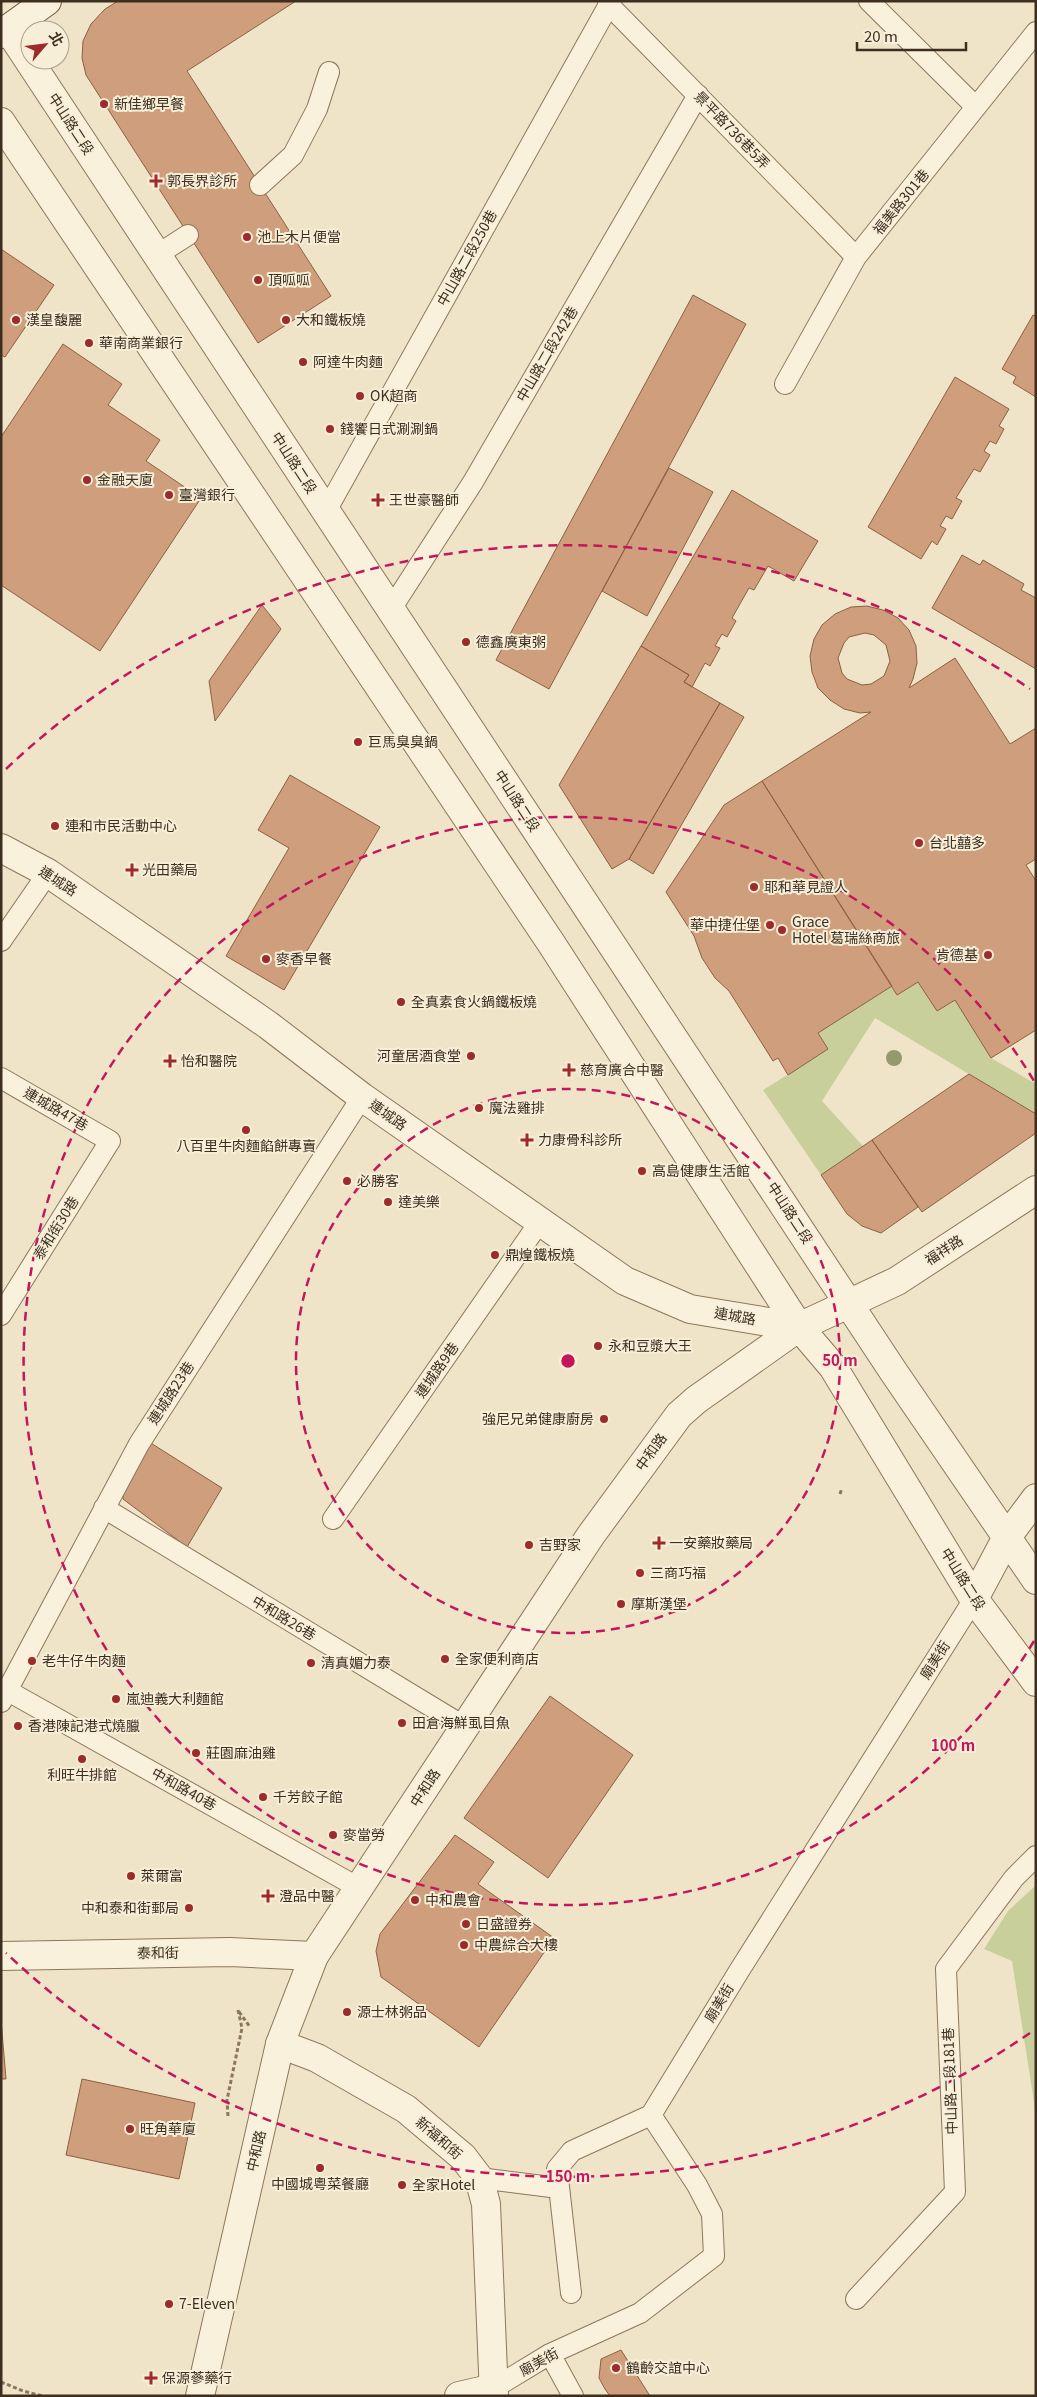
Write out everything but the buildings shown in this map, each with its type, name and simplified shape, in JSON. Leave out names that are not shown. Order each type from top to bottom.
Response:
[{"type":"street","points":[[4,27],[47,1]]},
{"type":"street","name":"中山路二段","points":[[4,27],[157,255],[850,1304],[1036,1580]]},
{"type":"street","name":"中山路二段","points":[[1,122],[551,943],[799,1327],[833,1367],[974,1599],[1036,1682]]},
{"type":"street","name":"連城路","points":[[1,848],[48,873],[268,1025],[362,1097],[541,1220],[625,1281],[690,1308],[799,1327]]},
{"type":"street","name":"福祥路","points":[[850,1304],[897,1281],[1036,1190]]},
{"type":"street","name":"中和路","points":[[200,2396],[280,2044],[314,1956],[591,1536],[679,1415],[696,1400],[799,1327],[850,1304]]},
{"type":"street","name":"廟美街","points":[[974,1599],[1006,1537],[1036,1498]]},
{"type":"street","name":"泰和街","points":[[1,1956],[230,1952],[314,1956]]},
{"type":"street","name":"新福和街","points":[[280,2044],[317,2058],[406,2109],[463,2157],[479,2178],[486,2204],[494,2392]]},
{"type":"street","points":[[459,2396],[494,2392]]},
{"type":"lane","points":[[869,1],[976,107]]},
{"type":"lane","name":"景平路736巷5弄","points":[[609,3],[856,257]]},
{"type":"lane","name":"中山路二段250巷","points":[[326,511],[609,3]]},
{"type":"lane","name":"福美路301巷","points":[[785,384],[856,257],[1036,32]]},
{"type":"lane","points":[[260,185],[293,155],[317,109],[329,72]]},
{"type":"lane","name":"中山路二段242巷","points":[[391,609],[473,482],[698,95]]},
{"type":"lane","points":[[157,255],[188,234]]},
{"type":"lane","points":[[1,941],[48,873]]},
{"type":"lane","name":"連城路47巷","points":[[1,1078],[110,1141]]},
{"type":"lane","name":"連城路23巷","points":[[5,1696],[139,1444],[362,1097]]},
{"type":"lane","name":"泰和街30巷","points":[[1,1315],[110,1141]]},
{"type":"lane","name":"連城路9巷","points":[[333,1520],[541,1220]]},
{"type":"lane","name":"中和路26巷","points":[[104,1508],[465,1727]]},
{"type":"lane","name":"廟美街","points":[[494,2392],[550,2354],[640,2313],[714,2256],[712,2214],[697,2185],[651,2115],[739,1971],[974,1599]]},
{"type":"lane","name":"中和路40巷","points":[[5,1696],[359,1888]]},
{"type":"lane","name":"中山路二段181巷","points":[[856,2299],[955,2192],[946,1969],[1014,1878],[1036,1856]]},
{"type":"lane","points":[[571,2293],[557,2169],[572,2150],[651,2115]]},
{"type":"lane","points":[[479,2178],[559,2188]]},
{"type":"lane","points":[[550,2354],[573,2396]]},
{"type":"path","points":[[840,1494],[842,1488]]},
{"type":"path","points":[[1,2382],[22,2394],[43,2396]]},
{"type":"green space","points":[[918,982],[955,1000],[991,1058],[1036,1084],[1036,1114],[875,1018],[822,1101],[863,1146],[821,1175],[763,1090],[827,1050],[818,1033],[892,986]]},
{"type":"green space","points":[[1036,1885],[1036,2115],[1012,1961],[984,1949],[1008,1911]]},
{"type":"place","name":"新佳鄉早餐","points":[[104,104]]},
{"type":"place","name":"郭長界診所","points":[[156,181]]},
{"type":"place","name":"池上木片便當","points":[[247,237]]},
{"type":"place","name":"頂呱呱","points":[[258,280]]},
{"type":"place","name":"漢皇馥麗","points":[[16,320]]},
{"type":"place","name":"大和鐵板燒","points":[[286,320]]},
{"type":"place","name":"華南商業銀行","points":[[89,343]]},
{"type":"place","name":"阿達牛肉麵","points":[[303,362]]},
{"type":"place","name":"OK超商","points":[[360,396]]},
{"type":"place","name":"錢饗日式涮涮鍋","points":[[330,429]]},
{"type":"place","name":"金融天廈","points":[[87,480]]},
{"type":"place","name":"臺灣銀行","points":[[169,495]]},
{"type":"place","name":"王世豪醫師","points":[[378,500]]},
{"type":"place","name":"德鑫廣東粥","points":[[466,642]]},
{"type":"place","name":"巨馬臭臭鍋","points":[[358,742]]},
{"type":"place","name":"連和市民活動中心","points":[[55,826]]},
{"type":"place","name":"台北囍多","points":[[919,843]]},
{"type":"place","name":"光田藥局","points":[[132,870]]},
{"type":"place","name":"耶和華見證人","points":[[754,887]]},
{"type":"place","name":"華中捷仕堡","points":[[770,925]]},
{"type":"place","name":"Grace Hotel 葛瑞絲商旅","points":[[782,930]]},
{"type":"place","name":"肯德基","points":[[988,955]]},
{"type":"place","name":"麥香早餐","points":[[266,959]]},
{"type":"place","name":"全真素食火鍋鐵板燒","points":[[401,1002]]},
{"type":"place","name":"河童居酒食堂","points":[[471,1056]]},
{"type":"place","name":"怡和醫院","points":[[170,1061]]},
{"type":"place","name":"慈育廣合中醫","points":[[569,1070]]},
{"type":"place","name":"魔法雞排","points":[[479,1108]]},
{"type":"place","name":"八百里牛肉麵餡餅專賣","points":[[246,1130]]},
{"type":"place","name":"力康骨科診所","points":[[527,1140]]},
{"type":"place","name":"高島健康生活館","points":[[642,1171]]},
{"type":"place","name":"必勝客","points":[[347,1181]]},
{"type":"place","name":"達美樂","points":[[388,1202]]},
{"type":"place","name":"鼎煌鐵板燒","points":[[495,1255]]},
{"type":"place","name":"永和豆漿大王","points":[[598,1346]]},
{"type":"place","name":"強尼兄弟健康廚房","points":[[604,1419]]},
{"type":"place","name":"一安藥妝藥局","points":[[659,1543]]},
{"type":"place","name":"吉野家","points":[[529,1545]]},
{"type":"place","name":"三商巧福","points":[[640,1573]]},
{"type":"place","name":"摩斯漢堡","points":[[621,1604]]},
{"type":"place","name":"全家便利商店","points":[[445,1659]]},
{"type":"place","name":"老牛仔牛肉麵","points":[[32,1661]]},
{"type":"place","name":"清真媚力泰","points":[[311,1663]]},
{"type":"place","name":"嵐迪義大利麵館","points":[[116,1699]]},
{"type":"place","name":"田倉海鮮虱目魚","points":[[402,1723]]},
{"type":"place","name":"香港陳記港式燒臘","points":[[18,1726]]},
{"type":"place","name":"莊園麻油雞","points":[[196,1753]]},
{"type":"place","name":"利旺牛排館","points":[[82,1759]]},
{"type":"place","name":"千芳餃子館","points":[[263,1797]]},
{"type":"place","name":"麥當勞","points":[[333,1835]]},
{"type":"place","name":"萊爾富","points":[[131,1876]]},
{"type":"place","name":"澄品中醫","points":[[268,1896]]},
{"type":"place","name":"中和農會","points":[[415,1900]]},
{"type":"place","name":"中和泰和街郵局","points":[[189,1908]]},
{"type":"place","name":"日盛證券","points":[[466,1924]]},
{"type":"place","name":"中農綜合大樓","points":[[464,1945]]},
{"type":"place","name":"源士林粥品","points":[[347,2012]]},
{"type":"place","name":"旺角華廈","points":[[130,2129]]},
{"type":"place","name":"中國城粵菜餐廳","points":[[320,2168]]},
{"type":"place","name":"全家Hotel","points":[[402,2185]]},
{"type":"place","name":"7-Eleven","points":[[169,2304]]},
{"type":"place","name":"鶴齡交誼中心","points":[[616,2368]]},
{"type":"place","name":"保源蔘藥行","points":[[151,2378]]}]
